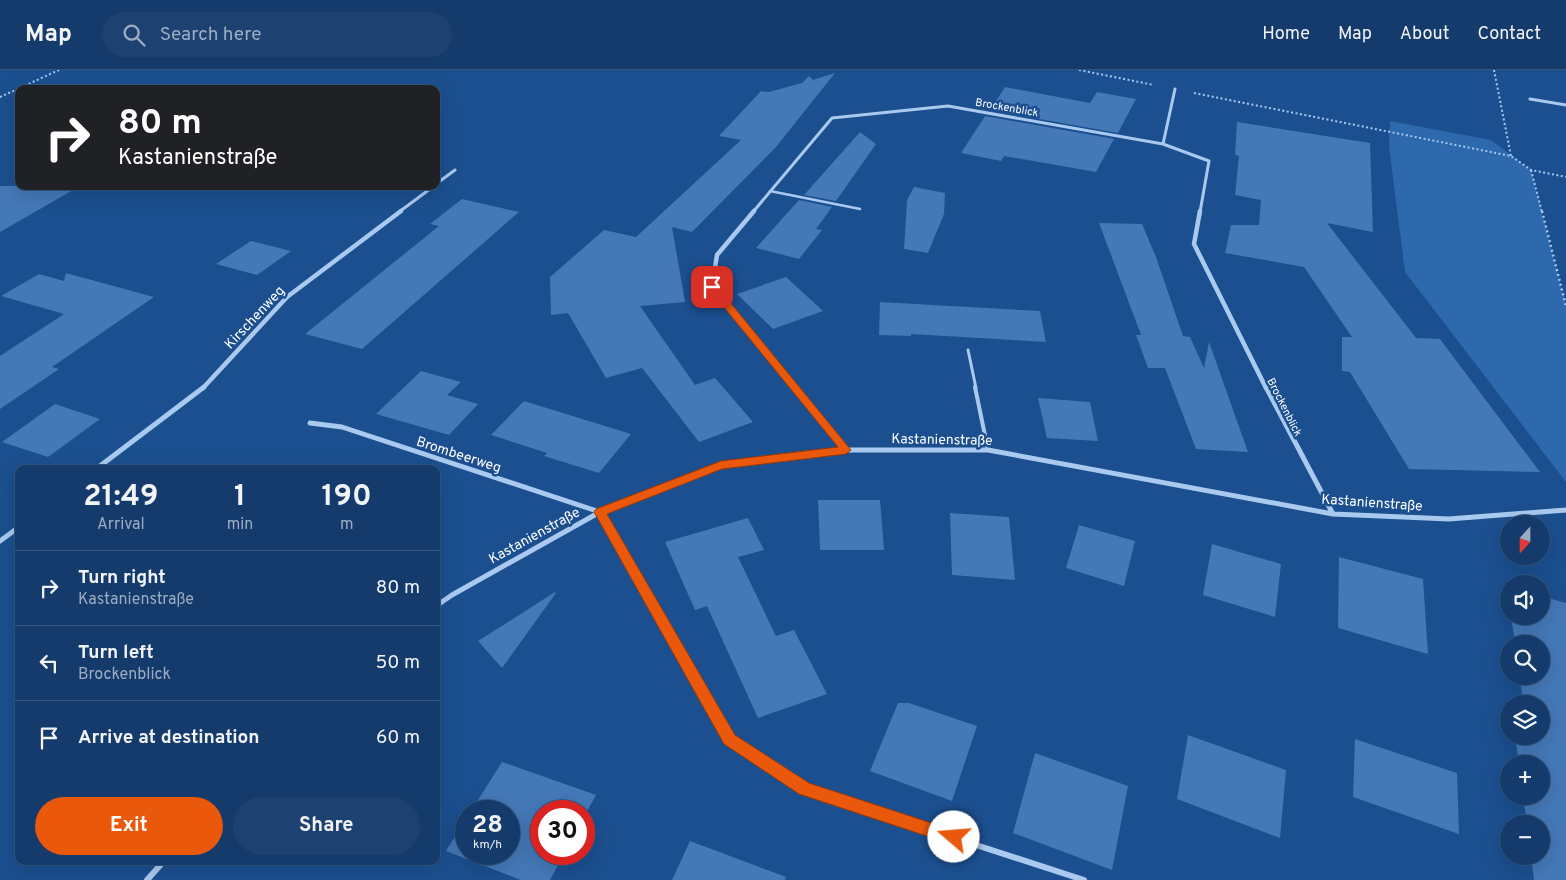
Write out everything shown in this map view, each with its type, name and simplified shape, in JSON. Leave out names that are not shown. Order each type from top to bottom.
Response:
[{"type":"street","points":[[1163,144],[1175,89]]},
{"type":"street","points":[[1530,99],[1566,105]]},
{"type":"street","name":"Brockenblick","points":[[846,450],[712,287],[717,255],[832,118],[948,106],[1163,144],[1208,160],[1194,244],[1286,428],[1333,514]]},
{"type":"street","name":"Kirschenweg","points":[[440,181],[455,170]]},
{"type":"street","name":"Kirschenweg","points":[[101,465],[206,386],[287,297],[428,190]]},
{"type":"street","name":"Brombeerweg","points":[[310,423],[342,427],[600,512]]},
{"type":"street","name":"Kastanienstraße","points":[[440,603],[600,512],[721,465],[846,450],[988,450],[1333,514],[1449,519],[1566,510]]},
{"type":"street","points":[[600,512],[730,739],[804,789],[1084,880]]},
{"type":"street","points":[[0,541],[15,530]]},
{"type":"street","points":[[147,880],[160,865]]},
{"type":"lane","points":[[770,191],[860,209]]},
{"type":"lane","points":[[968,350],[988,450]]},
{"type":"path","points":[[26,85],[59,70]]},
{"type":"path","points":[[1079,70],[1511,156],[1531,170],[1566,177]]},
{"type":"path","points":[[1494,70],[1511,156]]},
{"type":"path","points":[[0,97],[15,90]]},
{"type":"path","points":[[1531,170],[1566,306]]},
{"type":"shaded area","points":[[1390,121],[1491,140],[1531,170],[1566,306],[1566,482],[1405,272],[1389,146]]},
{"type":"building","points":[[835,73],[776,147],[692,232],[672,227],[685,302],[640,306],[695,385],[715,378],[753,422],[699,442],[642,368],[606,378],[568,313],[551,315],[550,277],[604,230],[636,237],[741,140],[719,136],[761,91],[769,92],[802,83],[809,76],[813,80]]},
{"type":"building","points":[[1005,87],[1090,103],[1097,92],[1136,99],[1118,133],[990,110]]},
{"type":"building","points":[[985,116],[1114,139],[1096,172],[1004,156],[1001,161],[961,153]]},
{"type":"building","points":[[1237,122],[1370,143],[1373,232],[1327,223],[1416,338],[1440,339],[1540,472],[1409,469],[1350,372],[1342,371],[1342,337],[1352,337],[1304,267],[1225,253],[1231,225],[1259,225],[1261,200],[1235,195],[1239,156],[1235,155]]},
{"type":"building","points":[[860,132],[876,144],[836,201],[804,195]]},
{"type":"building","points":[[0,186],[15,186],[15,190],[73,190],[0,232]]},
{"type":"building","points":[[914,187],[945,193],[944,214],[928,253],[904,249],[907,200]]},
{"type":"building","points":[[462,199],[519,212],[362,349],[305,334],[439,226],[430,224]]},
{"type":"building","points":[[799,200],[832,207],[816,229],[822,230],[799,259],[756,248]]},
{"type":"building","points":[[1099,223],[1142,224],[1156,257],[1183,336],[1190,337],[1204,368],[1209,342],[1248,452],[1196,449],[1165,368],[1148,368],[1136,335],[1141,335]]},
{"type":"building","points":[[251,241],[291,251],[257,275],[216,264]]},
{"type":"building","points":[[66,273],[154,297],[52,367],[59,369],[0,409],[0,356],[64,314],[1,296],[39,274],[64,281]]},
{"type":"building","points":[[786,277],[823,311],[773,329],[737,294]]},
{"type":"building","points":[[880,302],[1040,311],[1046,342],[911,334],[911,336],[879,335]]},
{"type":"building","points":[[421,371],[461,382],[447,395],[478,404],[449,435],[376,414]]},
{"type":"building","points":[[1038,398],[1090,402],[1098,441],[1047,438]]},
{"type":"building","points":[[524,401],[631,434],[599,473],[544,456],[547,453],[491,435]]},
{"type":"building","points":[[55,404],[100,419],[48,457],[2,442]]},
{"type":"building","points":[[818,500],[880,500],[884,550],[820,550]]},
{"type":"building","points":[[950,513],[1009,517],[1015,580],[952,575]]},
{"type":"building","points":[[748,518],[764,550],[738,557],[776,636],[794,630],[827,694],[758,718],[707,606],[695,610],[665,542]]},
{"type":"building","points":[[1079,525],[1135,541],[1124,586],[1066,568]]},
{"type":"building","points":[[1212,544],[1281,564],[1275,617],[1203,595]]},
{"type":"building","points":[[1339,557],[1423,579],[1428,654],[1338,628]]},
{"type":"building","points":[[556,593],[502,668],[478,641]]},
{"type":"building","points":[[1550,599],[1566,603],[1566,880],[1534,880],[1532,865],[1550,865],[1550,815],[1526,815],[1524,805],[1550,805],[1550,755],[1518,755],[1516,745],[1550,745],[1550,695],[1522,695],[1521,685],[1550,685],[1550,635],[1514,635],[1512,625],[1550,625]]},
{"type":"building","points":[[898,703],[909,703],[977,726],[952,801],[870,771]]},
{"type":"building","points":[[1188,735],[1286,770],[1280,838],[1177,799]]},
{"type":"building","points":[[1355,739],[1457,773],[1459,834],[1353,797]]},
{"type":"building","points":[[1035,753],[1128,786],[1112,870],[1013,833]]},
{"type":"building","points":[[502,762],[596,795],[593,800],[530,800],[530,865],[558,865],[550,880],[521,880],[482,865],[520,865],[520,800],[478,800]]},
{"type":"building","points":[[455,837],[455,854],[446,851]]},
{"type":"building","points":[[690,841],[786,877],[785,880],[672,880]]},
{"type":"route","points":[[712,287],[846,450],[721,465],[600,512],[730,739],[804,789],[954,837]]}]
